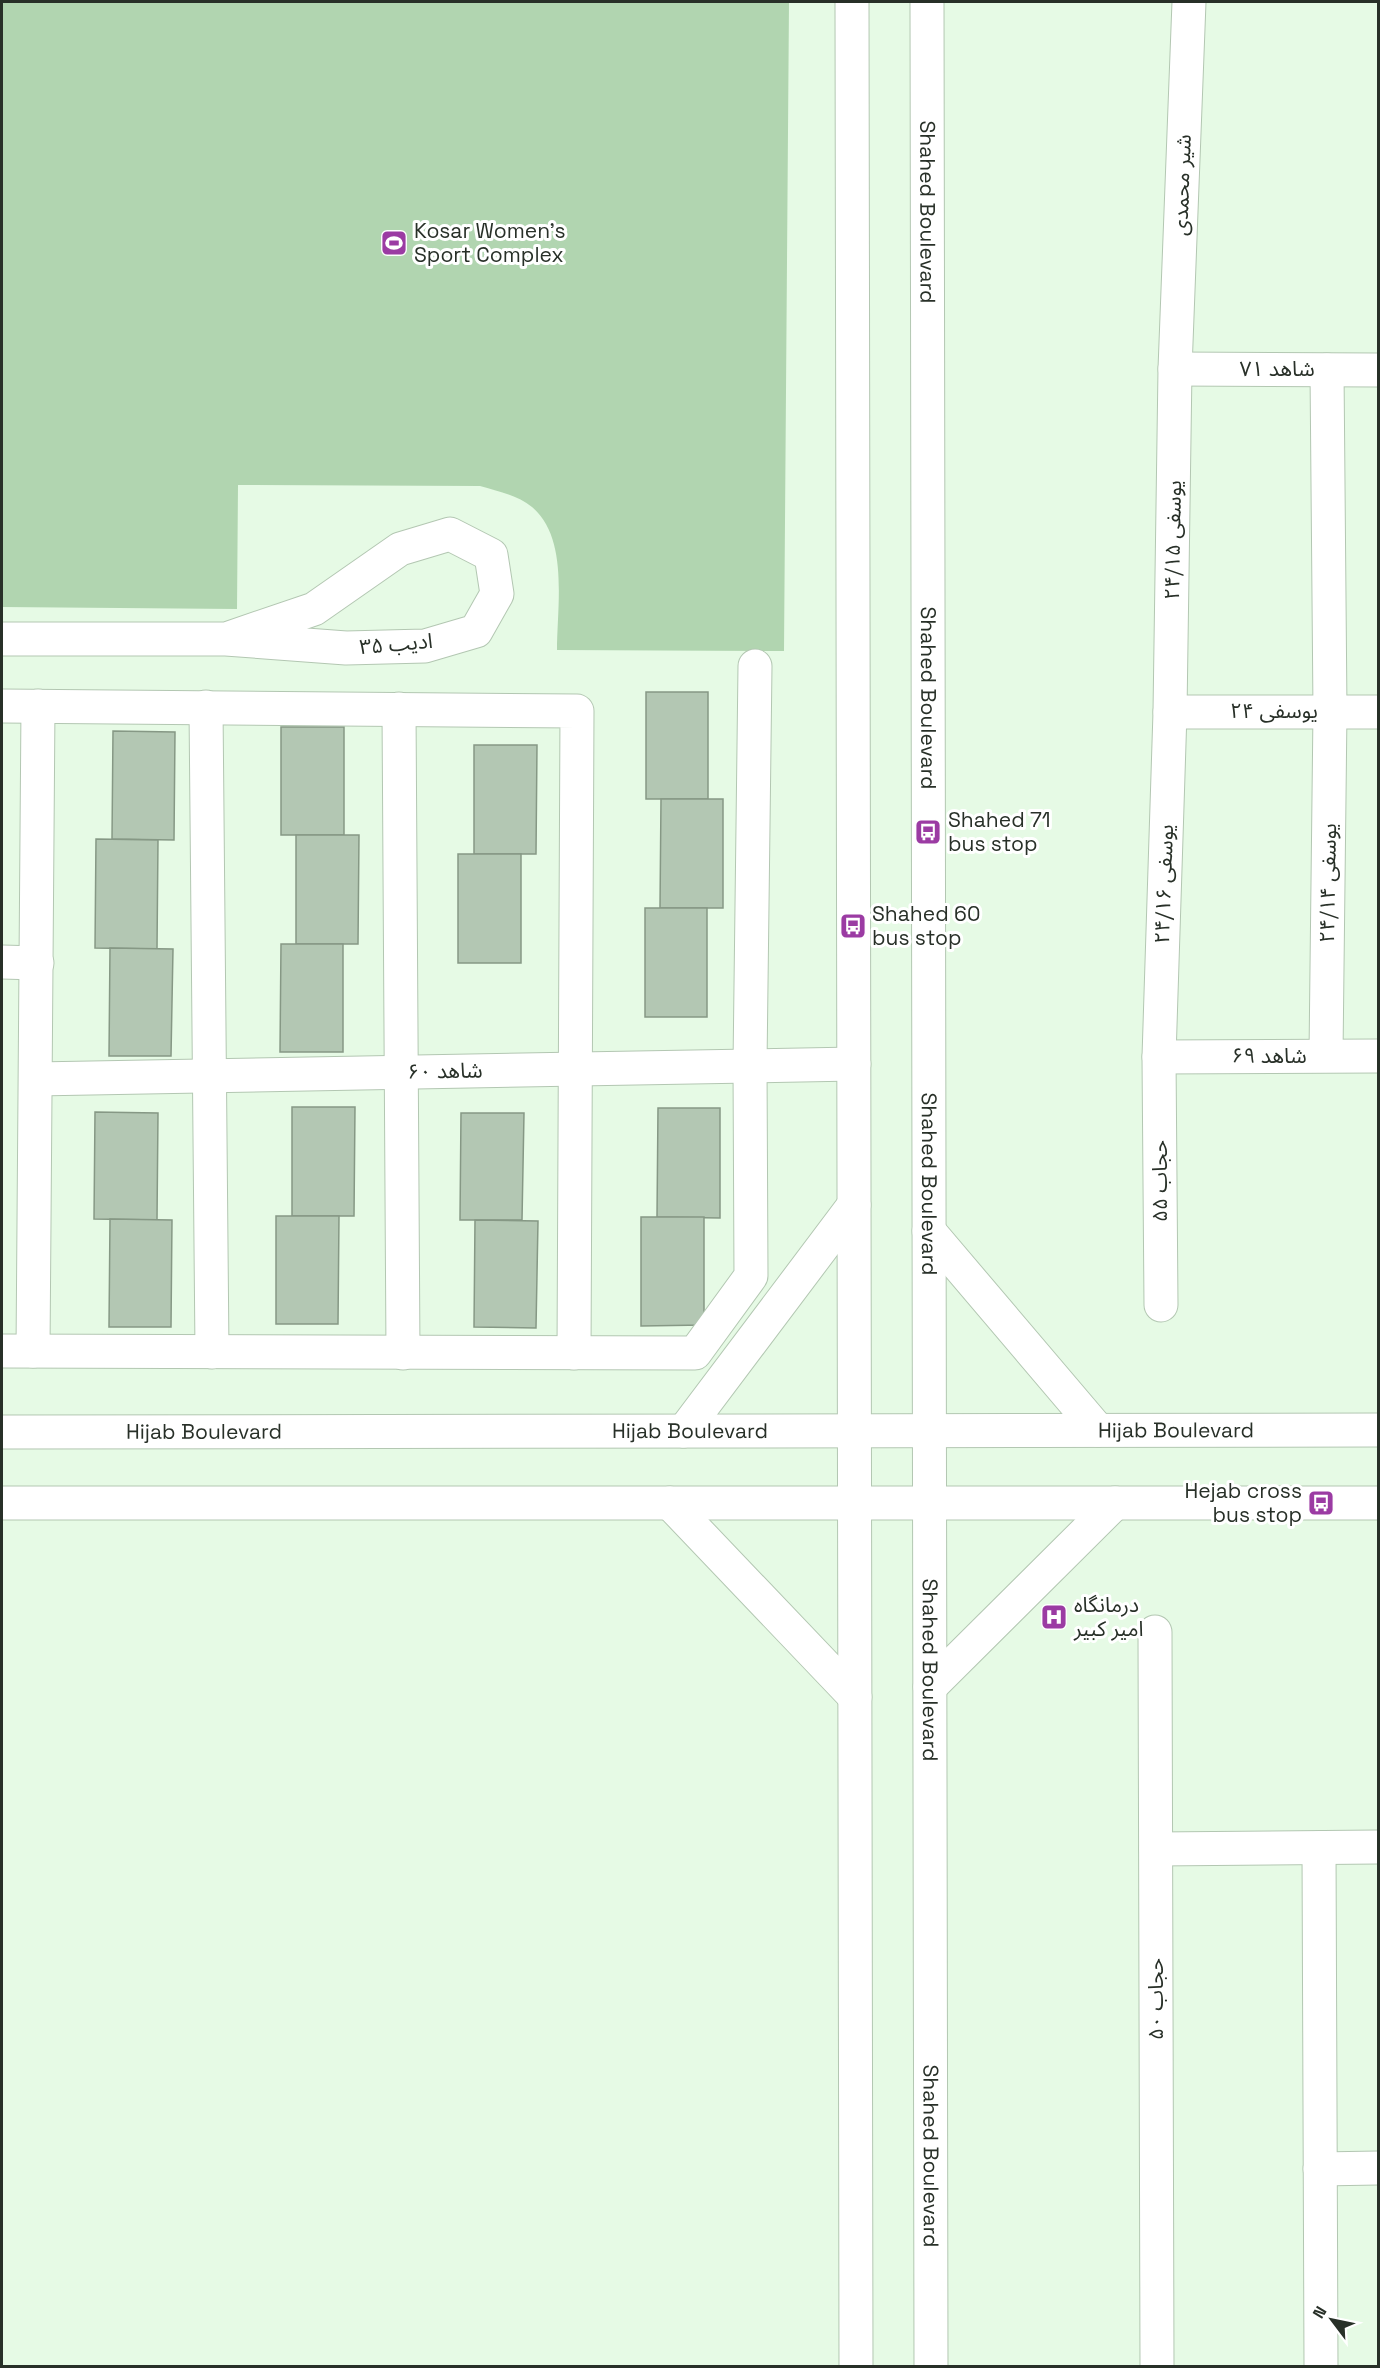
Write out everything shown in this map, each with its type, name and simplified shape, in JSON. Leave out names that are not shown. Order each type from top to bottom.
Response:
[{"type":"street","points":[[852,2],[856,2367]]},
{"type":"street","name":"Shahed Boulevard","points":[[927,2],[931,2367]]},
{"type":"street","name":"شیر محمدی","points":[[1175,369],[1189,2]]},
{"type":"street","name":"شاهد ۷۱","points":[[1175,369],[1378,370]]},
{"type":"street","name":"یوسفی ۲۴/۱۵","points":[[1170,712],[1175,369]]},
{"type":"street","name":"یوسفی ۲۴/۱۴","points":[[1326,1055],[1330,711],[1327,370]]},
{"type":"street","name":"ادیب ۳۵","points":[[2,639],[226,639],[346,648],[425,645],[477,631],[496,594],[491,555],[450,534],[400,549],[314,609],[226,639]]},
{"type":"street","points":[[38,706],[36,1079],[17,1351],[695,1353],[751,1276],[750,1065],[755,666]]},
{"type":"street","points":[[2,706],[577,711],[574,1353]]},
{"type":"street","points":[[206,707],[212,1352]]},
{"type":"street","points":[[399,709],[403,1353]]},
{"type":"street","name":"یوسفی ۲۴","points":[[1170,712],[1378,712]]},
{"type":"street","name":"یوسفی ۲۴/۱۶","points":[[1159,1057],[1170,712]]},
{"type":"street","points":[[2,962],[37,963]]},
{"type":"street","name":"شاهد ۶۹","points":[[1159,1057],[1378,1056]]},
{"type":"street","name":"حجاب ۵۵","points":[[1159,1057],[1161,1305]]},
{"type":"street","name":"شاهد ۶۰","points":[[36,1079],[854,1064]]},
{"type":"street","points":[[684,1431],[854,1205]]},
{"type":"street","points":[[929,1231],[1098,1430]]},
{"type":"street","name":"Hijab Boulevard","points":[[2,1432],[1378,1430]]},
{"type":"street","points":[[2,1503],[1378,1503]]},
{"type":"street","points":[[670,1503],[855,1697]]},
{"type":"street","points":[[930,1687],[1115,1503]]},
{"type":"street","name":"حجاب ۵۰","points":[[1155,1632],[1157,2367]]},
{"type":"street","points":[[1156,1849],[1378,1847]]},
{"type":"street","points":[[1319,1848],[1321,2367]]},
{"type":"street","points":[[1320,2169],[1378,2168]]},
{"type":"green space","name":"Kosar Women's Sport Complex","points":[[2,2],[789,2],[784,651],[557,650],[559,594],[556,554],[552,536],[544,520],[532,507],[520,499],[480,486],[238,485],[237,609],[2,607]]},
{"type":"building","points":[[646,692],[708,692],[708,799],[646,799]]},
{"type":"building","points":[[281,727],[344,727],[344,835],[281,835]]},
{"type":"building","points":[[113,731],[175,732],[174,840],[112,839]]},
{"type":"building","points":[[474,745],[537,745],[536,854],[474,854]]},
{"type":"building","points":[[661,799],[723,799],[723,908],[660,908]]},
{"type":"building","points":[[296,835],[359,835],[358,944],[296,944]]},
{"type":"building","points":[[96,839],[158,840],[157,949],[95,948]]},
{"type":"building","points":[[458,854],[521,854],[521,963],[458,963]]},
{"type":"building","points":[[645,908],[707,908],[707,1017],[645,1017]]},
{"type":"building","points":[[281,944],[343,944],[343,1052],[280,1052]]},
{"type":"building","points":[[110,948],[173,949],[171,1056],[109,1056]]},
{"type":"building","points":[[292,1107],[355,1107],[354,1216],[292,1216]]},
{"type":"building","points":[[658,1108],[720,1108],[720,1218],[657,1217]]},
{"type":"building","points":[[95,1112],[158,1113],[157,1220],[94,1219]]},
{"type":"building","points":[[461,1113],[524,1113],[522,1220],[460,1220]]},
{"type":"building","points":[[276,1216],[339,1216],[338,1324],[276,1324]]},
{"type":"building","points":[[641,1217],[704,1217],[704,1325],[641,1326]]},
{"type":"building","points":[[110,1219],[172,1220],[171,1327],[109,1327]]},
{"type":"building","points":[[475,1220],[538,1221],[536,1328],[474,1327]]},
{"type":"place","name":"Kosar Women's Sport Complex","points":[[394,243]]},
{"type":"place","name":"Shahed 71 bus stop","points":[[928,832]]},
{"type":"place","name":"Shahed 60 bus stop","points":[[853,926]]},
{"type":"place","name":"Hejab cross bus stop","points":[[1321,1503]]},
{"type":"place","name":"درمانگاه امیر کبیر","points":[[1054,1617]]}]
